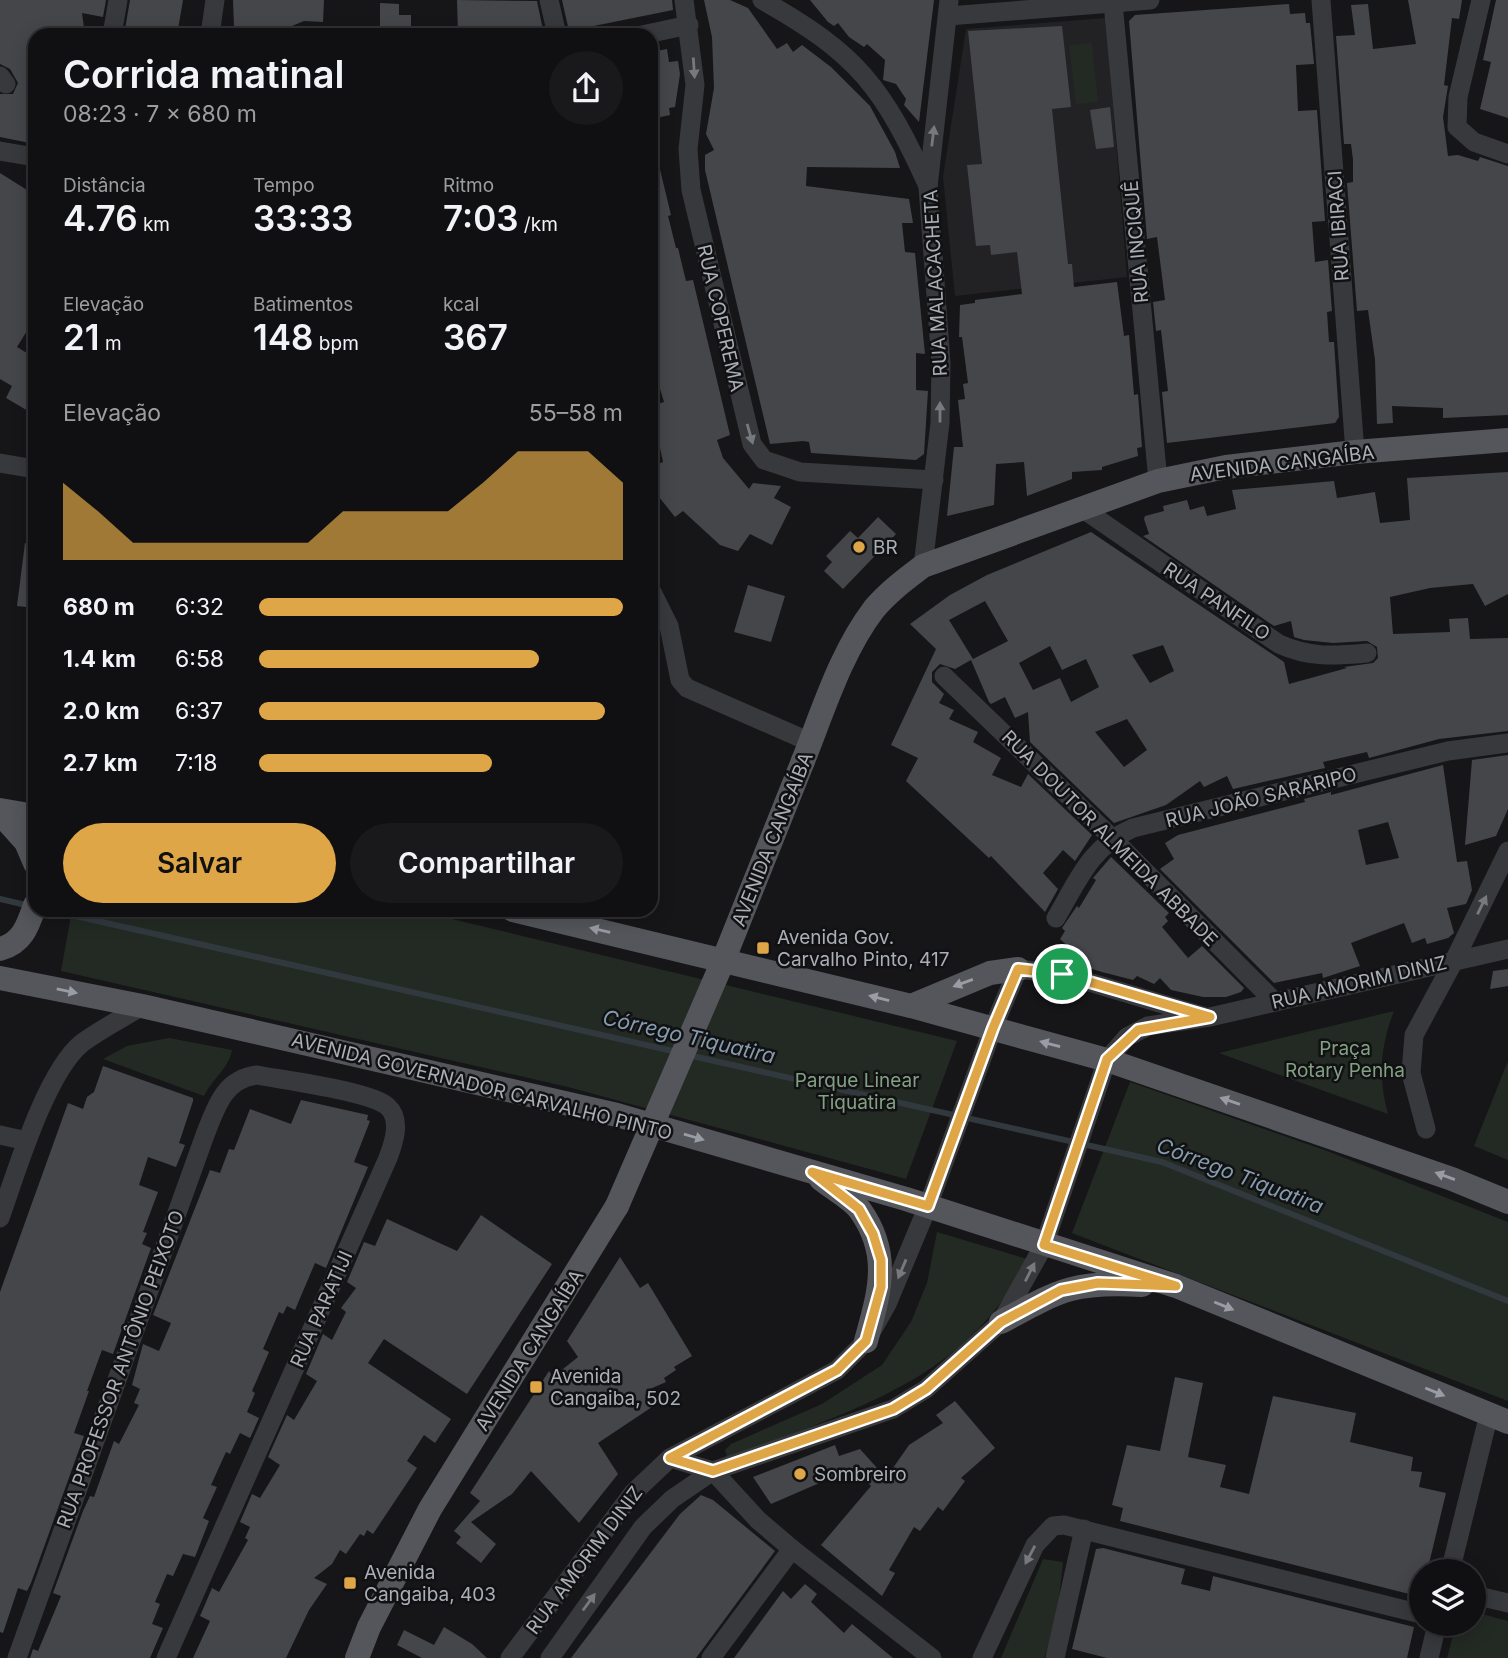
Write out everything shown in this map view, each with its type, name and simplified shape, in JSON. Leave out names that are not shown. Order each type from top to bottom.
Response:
[{"type":"main road","name":"AVENIDA CANGAÍBA","points":[[357,1658],[369,1627],[430,1509],[617,1206],[723,961],[849,650],[874,608],[923,566],[1158,481],[1226,467],[1355,452],[1508,440]]},
{"type":"main road","points":[[0,812],[28,815]]},
{"type":"main road","points":[[0,812],[28,847]]},
{"type":"main road","points":[[0,949],[10,946],[24,933],[30,917]]},
{"type":"main road","points":[[542,917],[911,1006],[1107,1059],[1452,1179],[1508,1202]]},
{"type":"main road","points":[[911,1006],[990,973],[1018,969]]},
{"type":"main road","name":"AVENIDA GOVERNADOR CARVALHO PINTO","points":[[0,978],[142,1006],[617,1115],[812,1172],[932,1194],[1176,1286],[1499,1418]]},
{"type":"main road","points":[[812,1172],[859,1209],[873,1234],[881,1260],[881,1287],[866,1341]]},
{"type":"main road","points":[[1001,1322],[1061,1290],[1080,1285],[1176,1286]]},
{"type":"street","points":[[113,28],[118,0]]},
{"type":"street","points":[[211,28],[215,0]]},
{"type":"street","points":[[549,0],[555,28]]},
{"type":"street","name":"RUA COPEREMA","points":[[684,0],[695,85],[688,149],[691,190],[752,444],[764,460],[800,472],[934,480]]},
{"type":"street","points":[[762,0],[807,26],[851,60],[878,90],[901,127],[928,187]]},
{"type":"street","points":[[948,8],[1150,0]]},
{"type":"street","name":"RUA IBIRACI","points":[[1321,0],[1355,452]]},
{"type":"street","points":[[1481,0],[1458,97],[1457,127],[1474,142],[1508,154]]},
{"type":"street","name":"RUA INCIQUÊ","points":[[1113,3],[1158,481]]},
{"type":"street","name":"RUA MALACACHETA","points":[[923,566],[940,423],[941,363],[928,187],[948,8]]},
{"type":"street","points":[[658,32],[689,25]]},
{"type":"street","points":[[0,151],[28,156]]},
{"type":"street","points":[[0,463],[28,468]]},
{"type":"street","name":"RUA PANFILO","points":[[1080,508],[1279,644],[1301,654],[1324,657],[1367,653]]},
{"type":"street","points":[[658,604],[669,626],[677,667],[687,688],[807,751]]},
{"type":"street","name":"RUA DOUTOR ALMEIDA ABBADE","points":[[944,676],[1111,837],[1275,1002]]},
{"type":"street","name":"RUA JOÃO SARARIPO","points":[[1056,918],[1088,863],[1111,837],[1133,828],[1448,751],[1508,743]]},
{"type":"street","points":[[1426,1129],[1411,1073],[1414,1035],[1508,851]]},
{"type":"street","name":"RUA AMORIM DINIZ","points":[[550,1658],[643,1527],[672,1499],[713,1471],[893,1409],[926,1389],[1001,1322],[1046,1236],[1107,1059],[1138,1030],[1210,1017],[1508,948]]},
{"type":"street","name":"RUA AMORIM DINIZ","points":[[510,1658],[633,1493],[670,1458],[837,1370],[866,1341],[887,1304],[932,1194],[993,1028],[1018,969],[1062,974],[1210,1017]]},
{"type":"street","points":[[0,1218],[27,1141],[52,1085],[80,1045],[142,1006]]},
{"type":"street","name":"RUA PARATIJI","points":[[166,1658],[395,1137],[395,1118],[386,1105],[366,1097],[257,1075],[244,1077],[232,1084]]},
{"type":"street","name":"RUA PROFESSOR ANTÔNIO PEIXOTO","points":[[17,1658],[205,1135],[222,1096],[232,1084]]},
{"type":"street","points":[[0,1135],[27,1141]]},
{"type":"street","points":[[1454,1559],[1499,1418]]},
{"type":"street","points":[[670,1458],[713,1471],[758,1520],[792,1549],[933,1658]]},
{"type":"street","points":[[982,1658],[1027,1560],[1042,1535],[1053,1526],[1084,1529],[1409,1611]]},
{"type":"street","points":[[1055,1658],[1084,1529]]},
{"type":"street","points":[[711,1658],[792,1549]]},
{"type":"street","points":[[1486,1598],[1508,1603]]},
{"type":"street","points":[[1429,1658],[1434,1636]]},
{"type":"shaded area","points":[[1106,18],[1127,277],[955,296],[943,177],[966,29]]},
{"type":"green space","points":[[1092,43],[1098,102],[1076,104],[1069,45]]},
{"type":"green space","name":"Parque Linear Tiquatira","points":[[71,917],[444,917],[957,1041],[906,1179],[568,1087],[61,971]]},
{"type":"green space","name":"Praça Rotary Penha","points":[[1394,1011],[1382,1063],[1388,1114],[1219,1053]]},
{"type":"green space","points":[[169,1038],[232,1050],[228,1062],[204,1096],[103,1059],[127,1046]]},
{"type":"green space","points":[[1508,1061],[1508,1160],[1474,1146]]},
{"type":"green space","points":[[1130,1082],[1327,1151],[1508,1222],[1508,1401],[1072,1233]]},
{"type":"green space","points":[[937,1232],[1027,1259],[1002,1301],[972,1335],[938,1363],[861,1406],[733,1458],[727,1457],[725,1450],[731,1444],[822,1404],[882,1365],[911,1322],[927,1283]]},
{"type":"green space","points":[[1043,1559],[1063,1562],[1056,1627],[1044,1658],[1001,1658]]},
{"type":"green space","points":[[1486,1615],[1508,1621],[1508,1658],[1447,1658],[1453,1636],[1486,1636]]},
{"type":"building","points":[[0,0],[106,0],[103,17],[82,13],[84,28],[28,28],[28,143],[0,137],[0,94],[13,94],[18,83],[10,69],[0,64]]},
{"type":"building","points":[[130,0],[183,0],[178,28],[125,28]]},
{"type":"building","points":[[233,0],[324,0],[323,22],[304,21],[292,26],[234,26]]},
{"type":"building","points":[[457,0],[537,1],[543,28],[458,28]]},
{"type":"building","points":[[562,0],[672,0],[673,10],[584,28],[568,28]]},
{"type":"building","points":[[704,0],[730,0],[748,8],[777,49],[787,43],[793,52],[802,45],[831,67],[870,106],[895,152],[900,168],[807,167],[806,186],[909,199],[913,223],[902,223],[905,252],[915,253],[925,354],[916,353],[916,390],[928,391],[924,454],[916,460],[811,453],[809,442],[803,441],[770,444],[705,170],[705,155],[714,150],[706,134],[714,88],[712,37]]},
{"type":"building","points":[[810,0],[934,0],[919,122],[904,105],[906,99],[896,84],[883,80],[885,60],[867,44],[864,47],[849,37],[838,23],[834,26],[828,22]]},
{"type":"building","points":[[1408,0],[1462,0],[1459,19],[1452,18],[1444,85],[1448,86],[1443,117],[1448,156],[1458,155],[1478,161],[1480,157],[1508,166],[1508,415],[1443,418],[1443,408],[1392,406],[1393,423],[1377,424],[1375,360],[1368,310],[1357,311],[1347,183],[1353,182],[1353,160],[1351,144],[1344,144],[1336,36],[1355,35],[1351,5],[1368,4],[1373,49],[1416,44]]},
{"type":"building","points":[[1496,0],[1508,0],[1508,118],[1480,109],[1491,62],[1483,60]]},
{"type":"building","points":[[380,3],[399,4],[399,15],[411,15],[411,28],[380,28]]},
{"type":"building","points":[[1289,4],[1290,14],[1305,13],[1306,23],[1310,23],[1314,64],[1296,65],[1298,111],[1317,110],[1325,221],[1312,222],[1315,262],[1328,260],[1332,311],[1327,312],[1329,342],[1334,342],[1339,417],[1335,423],[1167,443],[1162,392],[1168,391],[1161,330],[1156,331],[1153,302],[1165,300],[1157,237],[1147,239],[1129,21],[1135,15]]},
{"type":"building","points":[[1062,26],[1071,107],[1052,109],[1068,264],[1072,264],[1074,287],[1117,282],[1124,336],[1129,335],[1134,395],[1138,394],[1142,447],[1137,448],[1138,456],[1102,467],[1102,470],[1072,472],[1072,479],[1027,496],[1024,462],[996,464],[994,505],[947,516],[954,447],[963,447],[958,400],[965,399],[963,384],[968,383],[962,337],[959,337],[960,305],[975,303],[975,300],[1022,294],[1017,252],[991,255],[990,245],[976,246],[967,165],[982,164],[968,31]]},
{"type":"building","points":[[667,49],[669,62],[678,61],[680,74],[675,107],[669,108],[670,115],[658,118],[658,51]]},
{"type":"building","points":[[1110,107],[1114,147],[1096,149],[1090,110]]},
{"type":"building","points":[[658,161],[676,248],[686,281],[693,280],[730,435],[717,440],[723,458],[749,489],[753,483],[781,486],[774,498],[791,507],[772,545],[750,534],[738,551],[720,545],[683,511],[675,517],[658,496],[658,464],[663,462],[658,439],[658,404],[664,402],[658,382]]},
{"type":"building","points":[[0,173],[28,191],[28,329],[17,347],[28,354],[28,411],[6,398],[12,386],[0,379]]},
{"type":"building","points":[[1508,472],[1508,594],[1485,606],[1473,584],[1430,588],[1390,597],[1393,634],[1450,632],[1449,619],[1468,618],[1470,639],[1508,638],[1508,731],[1439,739],[1369,758],[1367,752],[1323,762],[1325,768],[1233,789],[1227,776],[1204,787],[1200,781],[1166,805],[1114,823],[1030,742],[1028,712],[1015,718],[1005,697],[991,704],[971,660],[955,669],[940,664],[932,672],[932,682],[944,694],[939,703],[954,710],[949,719],[978,732],[973,742],[1001,758],[992,775],[1021,787],[1028,774],[1092,835],[1075,861],[1063,850],[1043,873],[1058,889],[1045,912],[991,856],[989,858],[906,781],[918,758],[891,745],[936,649],[910,624],[950,595],[987,575],[1091,532],[1284,662],[1289,684],[1347,668],[1344,667],[1373,663],[1378,658],[1377,647],[1367,641],[1333,643],[1304,640],[1294,637],[1291,621],[1274,626],[1143,536],[1149,534],[1144,519],[1145,516],[1164,511],[1163,506],[1187,500],[1190,510],[1204,506],[1207,516],[1236,509],[1232,490],[1334,481],[1337,498],[1375,492],[1380,523],[1410,520],[1407,478]],"holes":[[[985,601],[1008,641],[973,659],[949,620]],[[1163,645],[1174,671],[1150,683],[1132,655]],[[1050,646],[1062,670],[1086,659],[1099,687],[1071,702],[1060,678],[1033,690],[1019,663]],[[1127,719],[1147,750],[1124,767],[1095,732]]]},
{"type":"building","name":"BR","points":[[878,517],[896,534],[843,589],[824,571],[832,562],[826,556],[850,531],[858,538]]},
{"type":"building","points":[[25,543],[28,543],[28,607],[17,606]]},
{"type":"building","points":[[748,585],[785,596],[771,642],[734,632]]},
{"type":"building","points":[[1508,755],[1508,809],[1496,836],[1465,845],[1472,760]]},
{"type":"building","points":[[1443,765],[1457,862],[1467,861],[1472,890],[1466,904],[1447,908],[1454,933],[1448,938],[1427,944],[1425,938],[1412,943],[1404,923],[1351,943],[1360,966],[1323,978],[1322,973],[1274,983],[1160,869],[1174,859],[1165,843],[1178,835],[1305,802],[1304,799],[1331,792],[1331,795]],"holes":[[[1388,822],[1399,858],[1366,865],[1358,830]]]},
{"type":"building","points":[[1111,857],[1169,913],[1165,917],[1168,921],[1162,927],[1188,958],[1202,946],[1244,988],[1241,992],[1226,997],[1203,997],[1171,990],[1160,978],[1154,984],[1137,976],[1133,980],[1102,972],[1092,969],[1060,939],[1065,931],[1062,928],[1077,906],[1079,908],[1096,880],[1093,878]]},
{"type":"building","points":[[1508,969],[1508,986],[1490,989],[1493,971]]},
{"type":"building","points":[[103,1066],[193,1098],[193,1101],[179,1143],[185,1145],[176,1167],[148,1157],[139,1185],[158,1192],[143,1232],[147,1233],[142,1244],[151,1248],[113,1354],[102,1350],[74,1433],[84,1436],[31,1583],[27,1591],[18,1588],[3,1633],[0,1632],[0,1292],[68,1103],[83,1109],[87,1097],[94,1092]]},
{"type":"building","points":[[301,1100],[368,1115],[367,1120],[370,1121],[354,1162],[368,1167],[326,1268],[315,1263],[295,1310],[287,1306],[283,1314],[279,1312],[263,1349],[269,1352],[252,1391],[255,1393],[247,1412],[259,1418],[250,1438],[240,1433],[230,1454],[226,1452],[211,1485],[217,1487],[203,1518],[209,1521],[195,1557],[183,1554],[173,1576],[167,1574],[155,1602],[160,1604],[152,1624],[163,1628],[150,1658],[30,1658],[33,1649],[38,1651],[61,1596],[53,1593],[83,1511],[90,1496],[94,1497],[114,1441],[119,1444],[139,1405],[134,1403],[140,1389],[132,1385],[143,1344],[159,1351],[171,1323],[153,1315],[210,1170],[220,1173],[229,1149],[234,1150],[250,1109],[291,1124]]},
{"type":"building","points":[[481,1215],[552,1264],[467,1394],[384,1339],[368,1363],[451,1419],[435,1443],[424,1435],[407,1461],[417,1468],[373,1534],[367,1530],[364,1536],[360,1534],[346,1554],[340,1550],[332,1564],[314,1578],[327,1584],[309,1610],[286,1658],[193,1658],[210,1621],[200,1616],[212,1588],[219,1592],[248,1540],[245,1538],[250,1527],[240,1522],[252,1494],[260,1498],[280,1465],[268,1457],[287,1415],[294,1420],[317,1381],[306,1374],[323,1334],[332,1340],[346,1312],[341,1308],[356,1288],[347,1282],[364,1242],[375,1246],[387,1219],[457,1251]]},
{"type":"building","points":[[620,1257],[640,1288],[648,1283],[692,1356],[674,1367],[676,1370],[664,1378],[666,1382],[650,1389],[652,1407],[598,1443],[618,1474],[579,1523],[531,1471],[512,1494],[471,1522],[496,1544],[481,1563],[456,1543],[461,1537],[454,1531],[480,1501],[470,1493],[549,1371],[553,1377],[578,1357],[567,1341]]},
{"type":"building","points":[[1175,1377],[1203,1383],[1188,1457],[1226,1465],[1220,1487],[1249,1494],[1273,1396],[1356,1413],[1350,1442],[1413,1457],[1411,1471],[1422,1472],[1419,1487],[1446,1493],[1430,1559],[1409,1559],[1409,1594],[1120,1521],[1123,1508],[1112,1505],[1127,1445],[1160,1451]]},
{"type":"building","points":[[955,1401],[995,1448],[961,1478],[965,1481],[943,1511],[938,1507],[920,1531],[914,1527],[889,1570],[895,1573],[882,1596],[821,1545],[871,1486],[854,1468],[771,1504],[753,1477],[835,1445],[839,1456],[860,1449],[886,1478],[909,1445],[943,1423],[936,1415]]},
{"type":"building","points":[[701,1495],[713,1500],[775,1551],[696,1658],[571,1658],[680,1514]]},
{"type":"building","points":[[1103,1548],[1185,1569],[1181,1584],[1210,1591],[1213,1576],[1409,1626],[1409,1636],[1412,1636],[1407,1658],[1107,1658],[1072,1649],[1096,1549]]},
{"type":"building","points":[[805,1584],[817,1594],[811,1602],[844,1633],[852,1624],[893,1658],[734,1658],[783,1591],[791,1599]]},
{"type":"building","points":[[444,1627],[472,1644],[487,1658],[422,1658],[397,1645],[404,1630],[434,1645]]},
{"type":"waterway","name":"Córrego Tiquatira","points":[[0,899],[28,906]]},
{"type":"waterway","name":"Córrego Tiquatira","points":[[80,917],[677,1052]]},
{"type":"waterway","name":"Córrego Tiquatira","points":[[688,1055],[1162,1162],[1508,1301]]},
{"type":"place","name":"BR","points":[[859,547]]},
{"type":"place","name":"Avenida Gov. Carvalho Pinto, 417","points":[[763,948]]},
{"type":"place","name":"Avenida Cangaiba, 502","points":[[536,1387]]},
{"type":"place","name":"Sombreiro","points":[[800,1474]]},
{"type":"place","name":"Avenida Cangaiba, 403","points":[[350,1583]]},
{"type":"route","points":[[1018,969],[1062,974],[1210,1017],[1148,1026],[1138,1030],[1127,1037],[1107,1059],[1044,1245],[1176,1286],[1098,1283],[1061,1290],[1001,1322],[926,1389],[893,1409],[713,1471],[670,1458],[837,1370],[866,1341],[881,1287],[881,1260],[873,1234],[859,1209],[812,1172],[928,1206],[993,1028],[1018,969]]}]
